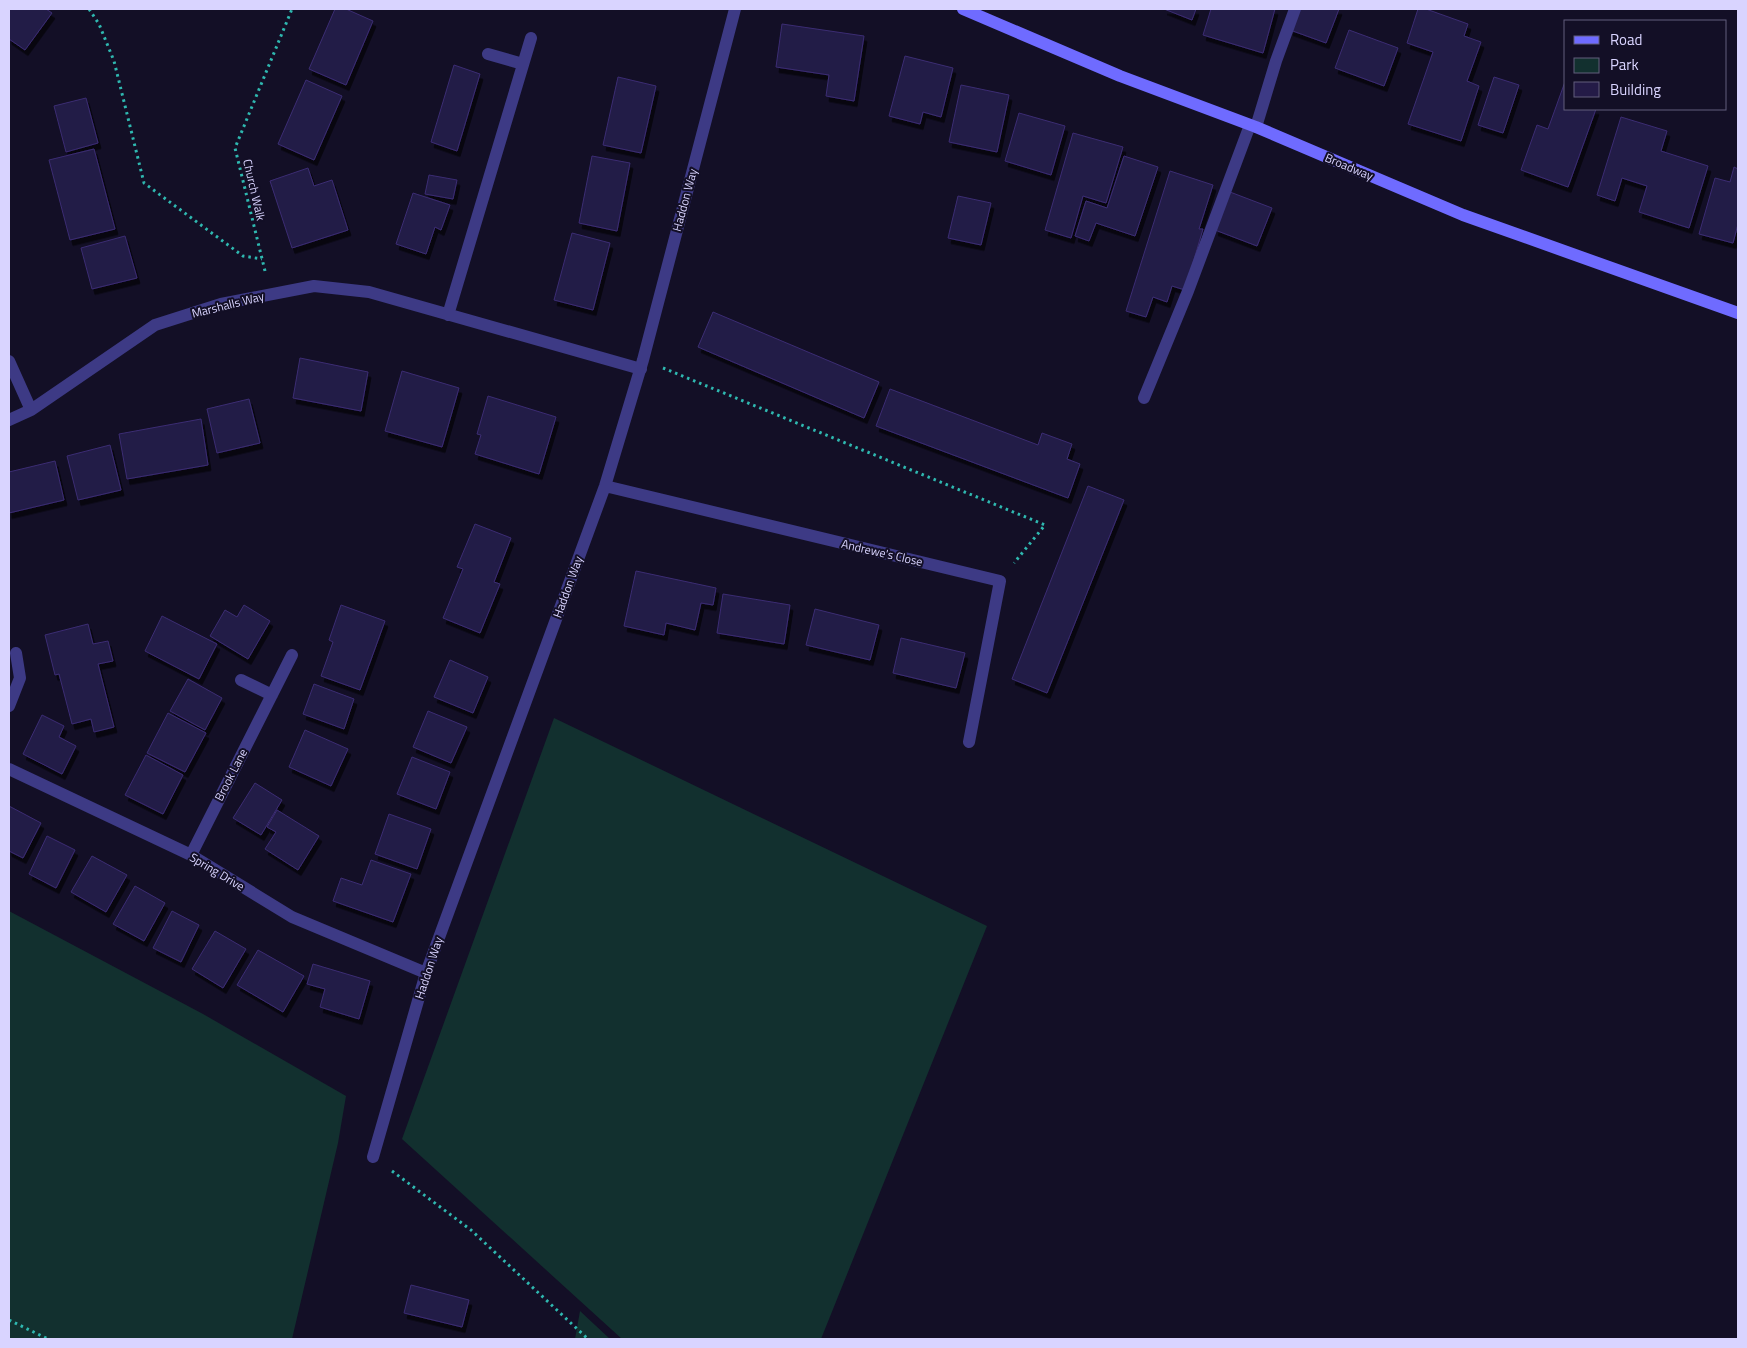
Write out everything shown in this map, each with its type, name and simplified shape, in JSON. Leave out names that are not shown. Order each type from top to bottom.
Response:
[{"type":"main road","name":"Broadway","points":[[964,9],[1120,76],[1253,126],[1463,215],[1738,313]]},
{"type":"street","name":"Haddon Way","points":[[373,1157],[426,973],[605,486],[642,364],[735,9]]},
{"type":"street","points":[[1144,398],[1253,126],[1295,9]]},
{"type":"street","points":[[448,315],[531,38]]},
{"type":"street","points":[[488,54],[523,64]]},
{"type":"street","name":"Marshalls Way","points":[[9,420],[31,410],[156,325],[221,304],[314,286],[369,292],[448,315],[642,364]]},
{"type":"street","points":[[9,361],[31,410]]},
{"type":"street","name":"Andrewe's Close","points":[[605,486],[1000,581]]},
{"type":"street","points":[[969,742],[1000,581]]},
{"type":"street","points":[[9,706],[20,678],[16,653]]},
{"type":"street","name":"Brook Lane","points":[[191,855],[292,655]]},
{"type":"street","points":[[241,680],[272,695]]},
{"type":"street","name":"Spring Drive","points":[[9,769],[191,855],[292,917],[426,973]]},
{"type":"path","points":[[89,9],[99,24],[114,61],[144,183],[243,256],[262,258]]},
{"type":"path","name":"Church Walk","points":[[272,294],[236,148],[292,9]]},
{"type":"path","points":[[642,364],[1045,525],[1000,581]]},
{"type":"path","points":[[373,1157],[471,1230],[588,1339]]},
{"type":"path","points":[[9,1320],[48,1339]]},
{"type":"green space","points":[[554,718],[987,926],[821,1339],[622,1339],[402,1139]]},
{"type":"green space","points":[[9,911],[203,1014],[346,1096],[338,1143],[292,1339],[9,1339]]},
{"type":"green space","points":[[580,1311],[610,1339],[575,1339]]},
{"type":"building","points":[[9,9],[46,9],[52,13],[25,50],[9,39]]},
{"type":"building","points":[[335,9],[346,9],[373,21],[346,85],[309,69]]},
{"type":"building","points":[[1164,9],[1196,9],[1192,20]]},
{"type":"building","points":[[1211,9],[1275,9],[1263,53],[1203,35]]},
{"type":"building","points":[[1298,9],[1339,9],[1326,43],[1290,30]]},
{"type":"building","points":[[1418,9],[1426,9],[1468,24],[1464,36],[1481,42],[1467,81],[1479,86],[1461,141],[1408,124],[1433,52],[1407,43]]},
{"type":"building","points":[[782,24],[864,36],[854,101],[826,96],[829,75],[776,67]]},
{"type":"building","points":[[1349,30],[1398,48],[1384,86],[1335,68]]},
{"type":"building","points":[[905,56],[953,68],[941,117],[923,112],[920,124],[889,116]]},
{"type":"building","points":[[454,65],[480,74],[457,151],[431,142]]},
{"type":"building","points":[[618,77],[656,86],[641,153],[603,145]]},
{"type":"building","points":[[1494,77],[1519,85],[1503,133],[1478,125]]},
{"type":"building","points":[[306,80],[342,96],[314,160],[278,144]]},
{"type":"building","points":[[961,85],[1009,95],[997,152],[949,142]]},
{"type":"building","points":[[1564,85],[1564,110],[1596,110],[1568,187],[1521,170],[1537,125],[1548,129]]},
{"type":"building","points":[[86,98],[98,143],[66,152],[54,106]]},
{"type":"building","points":[[1019,113],[1065,126],[1051,175],[1005,161]]},
{"type":"building","points":[[1621,117],[1667,131],[1661,151],[1708,166],[1689,228],[1639,212],[1647,186],[1622,178],[1615,201],[1597,195]]},
{"type":"building","points":[[1073,133],[1123,147],[1106,203],[1083,196],[1071,238],[1045,230]]},
{"type":"building","points":[[94,149],[115,229],[70,240],[49,160]]},
{"type":"building","points":[[592,156],[630,163],[617,231],[579,223]]},
{"type":"building","points":[[1124,156],[1158,167],[1135,236],[1096,223],[1089,241],[1075,236],[1086,201],[1107,208]]},
{"type":"building","points":[[1734,167],[1738,169],[1738,224],[1733,243],[1699,234],[1715,178],[1730,182]]},
{"type":"building","points":[[308,168],[314,186],[332,180],[348,230],[292,248],[270,181]]},
{"type":"building","points":[[1170,171],[1213,185],[1199,229],[1203,229],[1185,290],[1172,286],[1167,302],[1153,297],[1146,317],[1126,311]]},
{"type":"building","points":[[429,175],[457,180],[453,199],[425,194]]},
{"type":"building","points":[[1230,192],[1272,208],[1257,246],[1215,230]]},
{"type":"building","points":[[413,193],[450,205],[441,230],[435,227],[426,254],[396,244]]},
{"type":"building","points":[[958,196],[991,203],[981,245],[948,238]]},
{"type":"building","points":[[572,233],[610,243],[593,310],[554,300]]},
{"type":"building","points":[[125,236],[137,278],[92,289],[81,248]]},
{"type":"building","points":[[713,312],[879,382],[864,418],[698,347]]},
{"type":"building","points":[[300,358],[368,372],[361,411],[293,398]]},
{"type":"building","points":[[402,371],[459,388],[442,447],[385,431]]},
{"type":"building","points":[[890,389],[1038,445],[1042,433],[1072,444],[1067,459],[1080,464],[1068,498],[876,426]]},
{"type":"building","points":[[488,396],[556,417],[539,474],[475,454],[481,435],[477,434]]},
{"type":"building","points":[[249,399],[260,443],[217,453],[207,409]]},
{"type":"building","points":[[201,419],[208,465],[127,479],[119,434]]},
{"type":"building","points":[[110,445],[121,490],[78,500],[67,456]]},
{"type":"building","points":[[55,461],[64,500],[9,513],[9,472]]},
{"type":"building","points":[[1088,486],[1124,500],[1047,693],[1012,679]]},
{"type":"building","points":[[475,524],[511,538],[494,582],[500,584],[480,633],[443,618],[463,569],[457,567]]},
{"type":"building","points":[[636,571],[716,588],[713,605],[701,603],[695,630],[666,623],[664,635],[624,626]]},
{"type":"building","points":[[723,594],[790,605],[784,644],[717,633]]},
{"type":"building","points":[[244,605],[270,621],[248,659],[210,636],[225,610],[237,617]]},
{"type":"building","points":[[341,605],[385,621],[360,690],[321,676],[333,642],[329,640]]},
{"type":"building","points":[[815,609],[879,625],[870,660],[806,645]]},
{"type":"building","points":[[162,616],[217,644],[199,679],[145,651]]},
{"type":"building","points":[[88,624],[93,644],[108,641],[113,661],[98,664],[114,727],[94,732],[91,719],[72,724],[59,674],[55,675],[45,635]]},
{"type":"building","points":[[901,638],[965,653],[956,688],[893,673]]},
{"type":"building","points":[[450,660],[488,677],[473,713],[434,697]]},
{"type":"building","points":[[188,679],[222,698],[205,730],[170,711]]},
{"type":"building","points":[[314,684],[354,699],[344,729],[303,714]]},
{"type":"building","points":[[428,711],[467,727],[451,763],[413,747]]},
{"type":"building","points":[[168,713],[206,733],[185,772],[147,753]]},
{"type":"building","points":[[42,715],[64,726],[59,737],[76,746],[62,774],[23,754]]},
{"type":"building","points":[[305,730],[348,749],[331,786],[289,767]]},
{"type":"building","points":[[146,755],[183,775],[163,814],[125,795]]},
{"type":"building","points":[[412,757],[450,772],[436,809],[397,794]]},
{"type":"building","points":[[255,783],[282,800],[261,835],[233,818]]},
{"type":"building","points":[[9,806],[41,823],[23,858],[9,851]]},
{"type":"building","points":[[277,810],[319,836],[298,870],[265,849],[276,832],[267,827]]},
{"type":"building","points":[[389,814],[431,829],[417,869],[375,854]]},
{"type":"building","points":[[47,836],[75,850],[56,888],[29,874]]},
{"type":"building","points":[[92,856],[127,875],[106,912],[71,892]]},
{"type":"building","points":[[371,860],[411,874],[393,922],[333,901],[341,878],[362,885]]},
{"type":"building","points":[[135,886],[165,903],[144,941],[113,924]]},
{"type":"building","points":[[172,911],[199,925],[181,962],[153,948]]},
{"type":"building","points":[[215,931],[246,949],[223,988],[192,969]]},
{"type":"building","points":[[258,950],[304,976],[283,1012],[237,985]]},
{"type":"building","points":[[313,964],[370,981],[359,1019],[320,1007],[325,989],[307,984]]},
{"type":"building","points":[[411,1285],[469,1300],[462,1327],[404,1313]]}]
